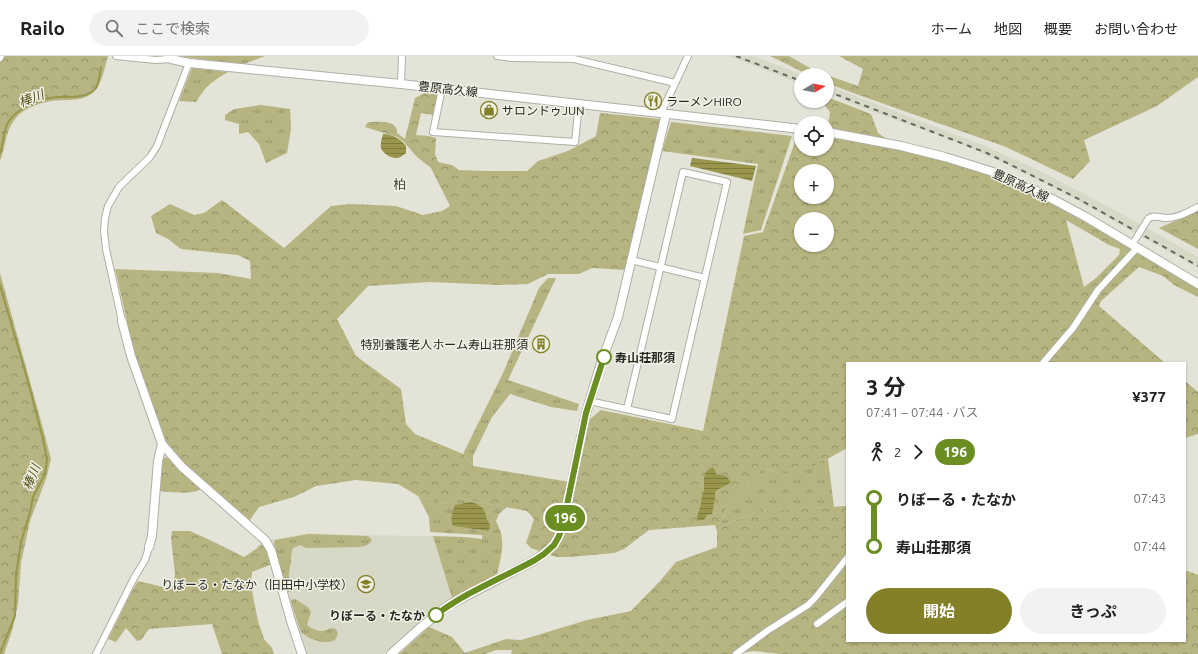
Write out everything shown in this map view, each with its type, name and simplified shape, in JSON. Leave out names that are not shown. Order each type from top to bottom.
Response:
[{"type":"street","points":[[116,56],[146,59],[170,58]]},
{"type":"street","points":[[401,84],[402,56]]},
{"type":"street","points":[[497,56],[513,58],[574,58],[676,83]]},
{"type":"street","points":[[391,654],[449,605],[535,560],[554,545],[558,538],[565,517],[589,401],[618,316],[664,114],[688,56]]},
{"type":"street","name":"豊原高久線","points":[[170,58],[189,63],[579,103],[794,128]]},
{"type":"street","points":[[189,63],[157,146],[150,157],[119,187],[108,206],[104,231],[106,249],[131,356],[162,444],[182,467],[265,540],[270,550],[302,654]]},
{"type":"street","points":[[442,89],[432,132],[575,142],[579,103]]},
{"type":"street","name":"豊原高久線","points":[[834,133],[901,146],[945,157],[993,172],[1041,193],[1086,217],[1135,244],[1198,284]]},
{"type":"street","points":[[589,401],[672,420],[727,182],[683,172],[627,409]]},
{"type":"street","points":[[1044,362],[1072,328],[1098,290],[1135,244],[1148,219],[1150,217],[1177,217],[1198,207]]},
{"type":"street","points":[[631,260],[705,278]]},
{"type":"street","points":[[96,654],[134,578],[145,560],[152,536],[158,461],[162,444]]},
{"type":"street","points":[[736,654],[767,631],[808,605],[846,559]]},
{"type":"street","points":[[817,624],[846,603]]},
{"type":"shaded area","points":[[729,56],[753,56],[774,64],[794,72],[794,81]]},
{"type":"shaded area","points":[[834,88],[985,146],[1036,169],[1113,209],[1198,257],[1198,268],[1062,192],[1000,161],[954,141],[868,110],[834,96]]},
{"type":"shaded area","points":[[383,134],[396,137],[402,141],[406,146],[406,153],[397,158],[390,157],[385,154],[381,146]]},
{"type":"shaded area","points":[[692,158],[756,166],[752,181],[690,166]]},
{"type":"shaded area","points":[[713,468],[716,474],[726,476],[731,482],[715,492],[712,514],[707,515],[704,520],[698,520],[697,517],[704,492],[704,477],[709,469]]},
{"type":"shaded area","points":[[471,502],[484,510],[490,524],[488,531],[453,526],[452,516],[455,505]]},
{"type":"shaded area","name":"りぼーる・たなか（旧田中小学校）","points":[[308,533],[433,536],[452,598],[432,612],[384,654],[305,654],[305,648],[294,619],[270,542],[271,540]]},
{"type":"green space","points":[[0,56],[108,56],[102,77],[93,93],[82,98],[42,103],[32,106],[19,114],[12,123],[0,161]]},
{"type":"green space","points":[[179,56],[265,56],[241,65]]},
{"type":"green space","points":[[770,56],[789,56],[810,68],[795,68]]},
{"type":"green space","points":[[839,56],[1198,56],[1198,77],[1157,106],[1084,140],[1090,161],[1073,179],[1006,147],[834,86],[834,77],[858,86],[863,69]]},
{"type":"green space","points":[[192,68],[228,72],[209,85],[196,102],[179,101]]},
{"type":"green space","points":[[428,91],[439,92],[434,115],[421,113],[416,135],[436,138],[435,154],[438,162],[452,165],[459,170],[527,171],[538,161],[568,151],[596,136],[600,113],[660,119],[626,270],[592,268],[579,274],[548,274],[528,284],[499,285],[430,282],[368,286],[337,319],[356,356],[401,389],[406,424],[415,434],[463,454],[473,466],[576,483],[590,419],[601,410],[703,431],[744,236],[763,232],[794,144],[794,156],[834,156],[834,116],[829,116],[830,112],[827,108],[834,108],[834,100],[871,114],[878,133],[904,151],[942,160],[991,175],[1039,196],[1063,209],[1198,288],[1198,297],[1174,285],[1163,276],[1139,267],[1101,301],[1099,306],[1164,362],[846,362],[846,449],[805,469],[789,471],[761,470],[740,495],[727,502],[724,519],[715,525],[649,530],[624,549],[614,553],[556,557],[531,548],[526,543],[534,519],[527,511],[457,498],[445,504],[418,496],[398,484],[356,480],[316,486],[294,497],[259,507],[250,520],[182,461],[164,439],[146,390],[131,339],[115,269],[218,273],[251,279],[250,261],[238,255],[181,249],[168,239],[156,233],[151,216],[170,204],[194,215],[204,213],[222,200],[284,248],[331,206],[351,204],[396,206],[423,215],[442,211],[450,206],[431,168],[417,157],[404,142],[397,137],[365,127],[368,122],[386,122],[394,125],[397,133],[405,139],[415,98]],"holes":[[[1066,220],[1109,245],[1120,249],[1119,255],[1096,278],[1084,287]]]},
{"type":"green space","points":[[261,105],[290,109],[291,129],[287,153],[266,163],[259,144],[248,132],[239,134],[239,124],[225,120],[225,115],[234,109]]},
{"type":"green space","points":[[671,122],[792,136],[761,230],[743,234],[758,164],[662,151]]},
{"type":"green space","points":[[1198,211],[1198,249],[1159,228]]},
{"type":"green space","points":[[0,273],[51,459],[46,479],[30,521],[21,563],[18,604],[12,631],[4,654],[0,654]]},
{"type":"green space","points":[[548,278],[556,278],[508,380],[579,404],[577,411],[551,407],[510,394],[492,417],[473,456],[473,466],[463,454],[503,373],[539,288]]},
{"type":"green space","points":[[1186,382],[1198,392],[1198,434],[1186,438]]},
{"type":"green space","points":[[165,457],[201,489],[187,493],[159,491],[163,460]]},
{"type":"green space","points":[[828,459],[834,507],[758,511],[726,524],[717,531],[715,525],[724,519],[727,502],[740,495],[761,470],[782,471],[804,469]]},
{"type":"green space","points":[[418,496],[445,504],[457,498],[507,507],[499,514],[496,521],[502,542],[497,575],[452,598],[433,536],[482,539],[482,535],[430,532],[429,517]],"holes":[[[486,515],[488,531],[453,526]]]},
{"type":"green space","points":[[846,506],[846,642],[1186,642],[1186,570],[1198,575],[1198,654],[781,654],[754,651],[731,654],[511,654],[512,650],[496,650],[485,654],[399,654],[429,627],[452,637],[465,653],[506,639],[521,640],[587,620],[631,611],[676,562],[717,547],[717,531],[726,524],[758,511]]},
{"type":"green space","points":[[172,531],[190,531],[244,557],[261,544],[267,550],[272,564],[252,572],[251,586],[258,621],[264,639],[272,648],[274,654],[222,654],[212,624],[149,629],[141,640],[137,641],[126,628],[116,642],[108,639],[138,581],[172,589],[175,574],[171,538]]},
{"type":"green space","points":[[309,534],[368,536],[372,540],[367,545],[360,547],[306,548],[300,545],[293,548],[289,575],[294,588],[292,592],[287,592],[280,571],[274,543],[275,540]]},
{"type":"green space","points":[[295,599],[308,607],[311,612],[307,625],[319,631],[332,628],[336,629],[338,634],[335,640],[322,642],[308,637],[301,632],[291,600]]},
{"type":"waterway","name":"棒川","points":[[0,153],[7,125],[18,111],[45,99],[89,94],[96,88],[101,67]]},
{"type":"waterway","name":"棒川","points":[[0,285],[27,378],[47,460],[45,474],[33,497],[21,542],[16,575],[15,616],[0,653]]},
{"type":"railway","points":[[736,56],[794,78]]},
{"type":"railway","points":[[834,94],[987,153],[1075,197],[1198,266]]},
{"type":"bus line","name":"196","points":[[436,615],[462,597],[535,560],[554,545],[562,529],[586,413],[604,357]]},
{"type":"place","name":"ラーメンHIRO","points":[[653,101]]},
{"type":"place","name":"サロンドゥJUN","points":[[489,110]]},
{"type":"place","name":"特別養護老人ホーム寿山荘那須","points":[[541,344]]},
{"type":"place","name":"寿山荘那須","points":[[604,357]]},
{"type":"place","name":"りぼーる・たなか（旧田中小学校）","points":[[366,584]]},
{"type":"place","name":"りぼーる・たなか","points":[[436,615]]},
{"type":"district","name":"柏","points":[[400,184]]}]
